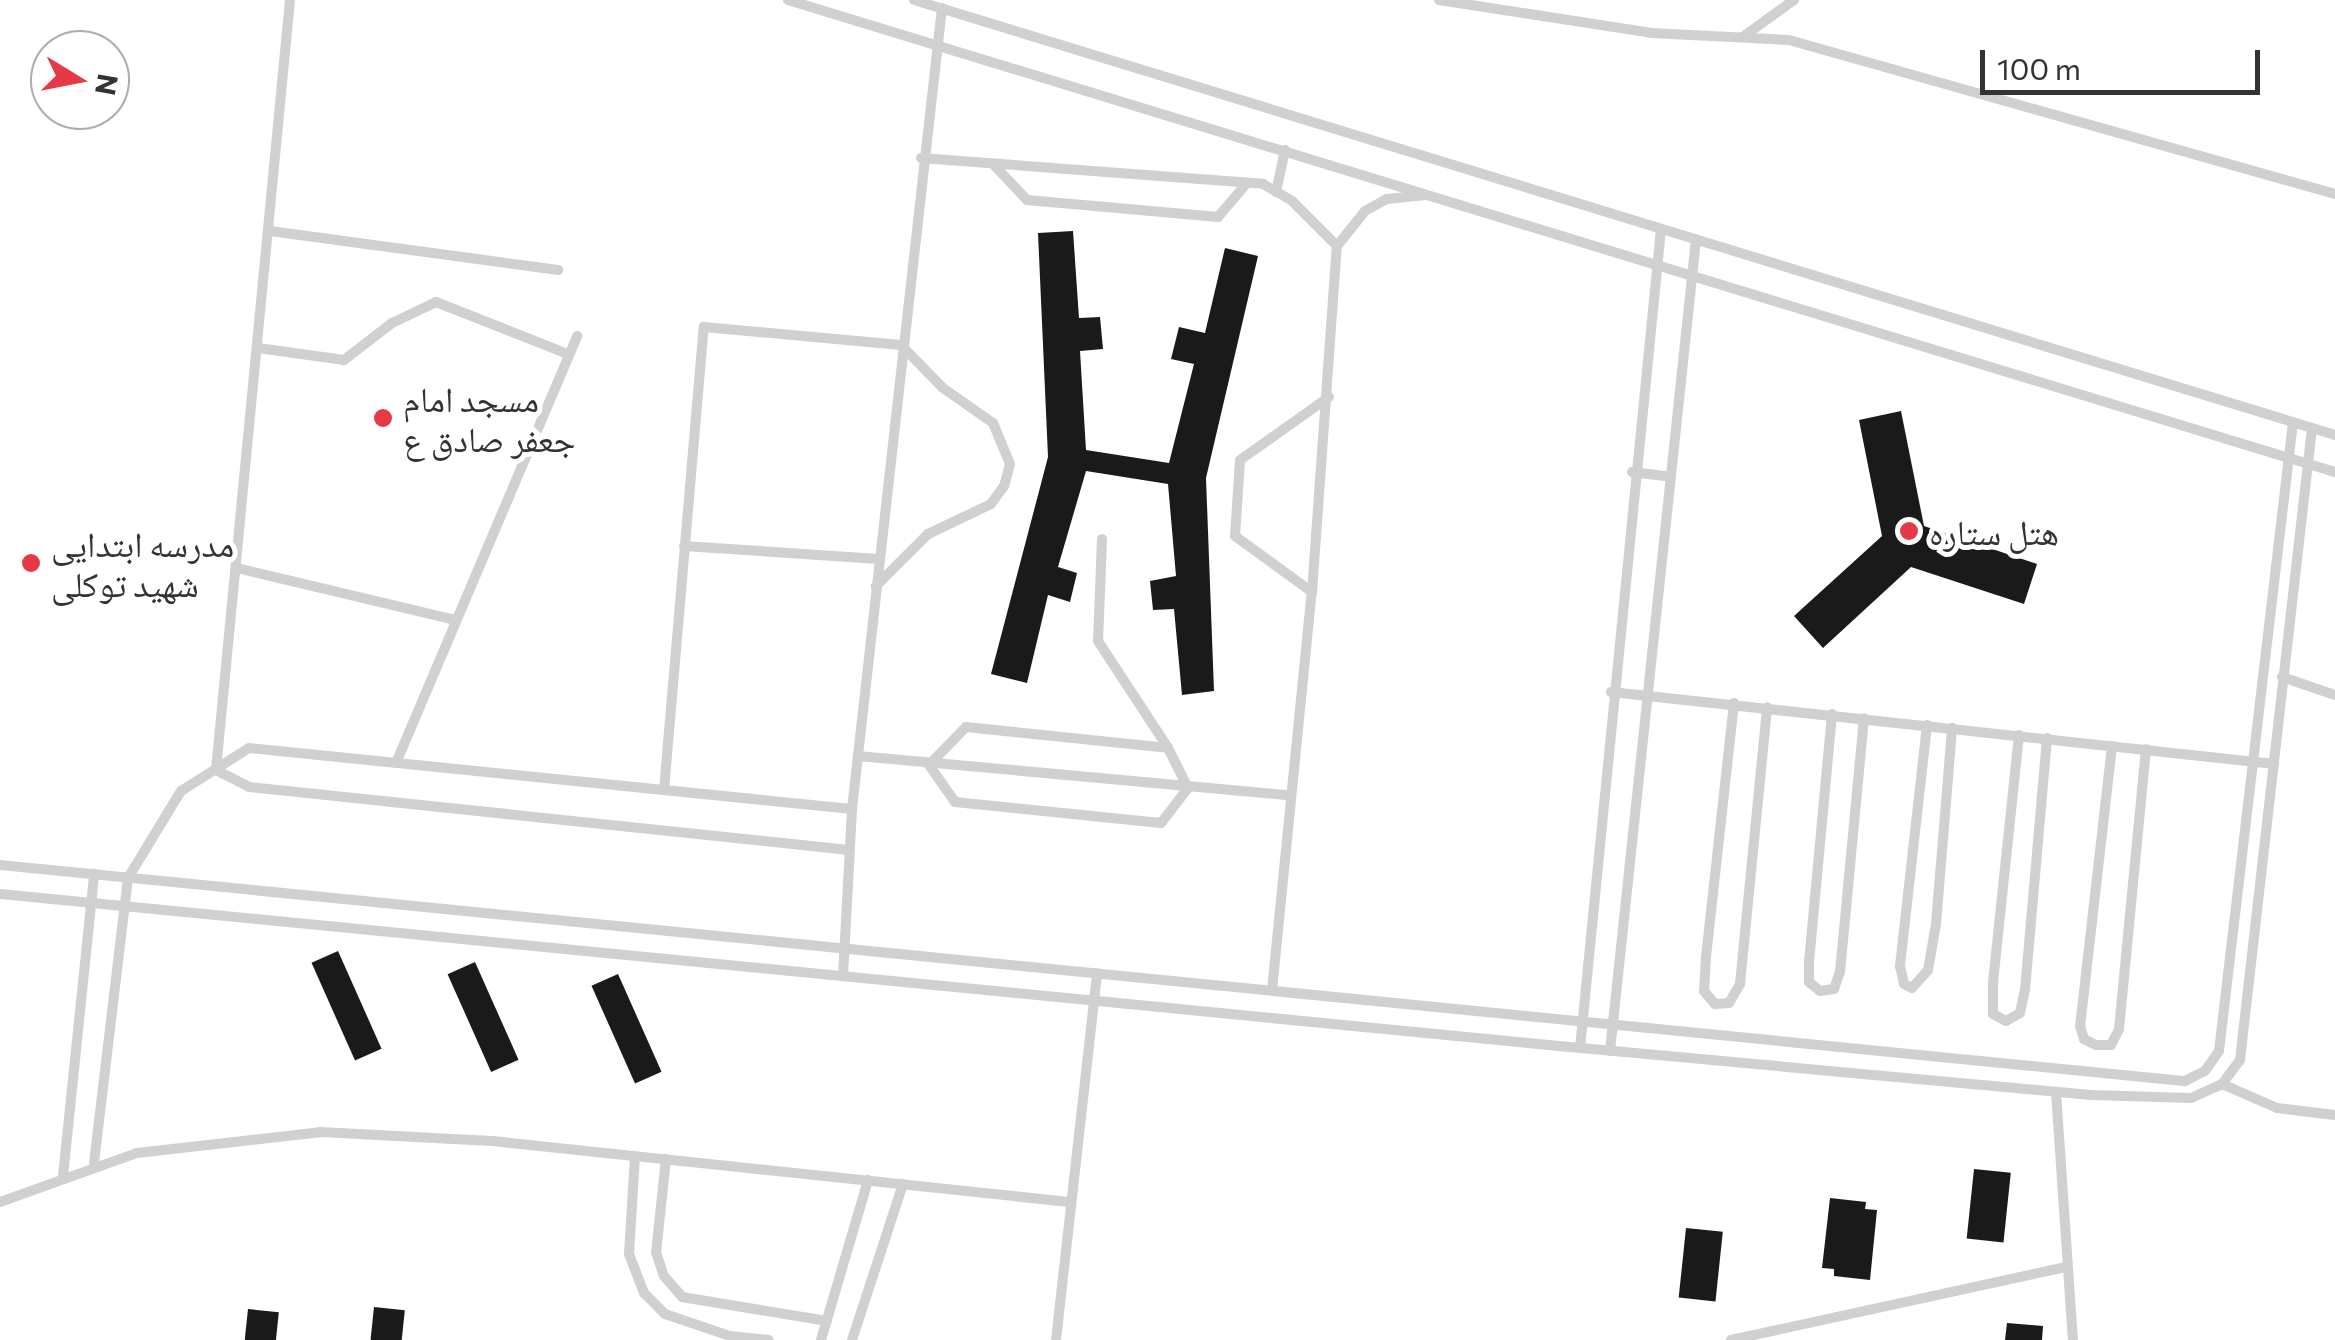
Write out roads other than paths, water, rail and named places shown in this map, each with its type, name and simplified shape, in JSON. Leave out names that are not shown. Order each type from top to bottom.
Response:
[{"type":"lane","points":[[216,770],[290,0]]},
{"type":"lane","points":[[788,0],[2335,472]]},
{"type":"lane","points":[[914,0],[2335,435]]},
{"type":"lane","points":[[1439,0],[1651,33],[1789,40],[2335,194]]},
{"type":"lane","points":[[1743,37],[1794,0]]},
{"type":"lane","points":[[843,976],[852,810],[933,44],[942,8]]},
{"type":"lane","points":[[1276,192],[1285,150]]},
{"type":"lane","points":[[921,158],[1247,183],[1276,192],[1336,246]]},
{"type":"lane","points":[[993,164],[1028,200],[1218,216],[1247,183]]},
{"type":"lane","points":[[1272,990],[1329,397],[1336,246],[1376,205],[1429,194]]},
{"type":"lane","points":[[1580,1048],[1632,472],[1653,264],[1661,229]]},
{"type":"lane","points":[[270,230],[558,270]]},
{"type":"lane","points":[[1610,1051],[1667,476],[1696,240]]},
{"type":"lane","points":[[258,348],[344,360],[392,323],[436,302],[568,354]]},
{"type":"lane","points":[[664,790],[704,327],[901,345],[944,388],[992,423],[1010,464],[991,504],[928,534],[876,586]]},
{"type":"lane","points":[[396,763],[576,336]]},
{"type":"lane","points":[[1312,592],[1234,536],[1240,460],[1329,397]]},
{"type":"lane","points":[[0,865],[2185,1082],[2205,1070],[2219,1051],[2293,422]]},
{"type":"lane","points":[[0,894],[1610,1051],[2056,1092],[2191,1098],[2222,1084],[2240,1060],[2312,428]]},
{"type":"lane","points":[[1632,472],[1667,476]]},
{"type":"lane","points":[[1102,539],[1098,641],[1168,748],[1188,788]]},
{"type":"lane","points":[[684,546],[879,559]]},
{"type":"lane","points":[[236,568],[456,620]]},
{"type":"lane","points":[[2282,678],[2335,695]]},
{"type":"lane","points":[[1611,692],[2274,764]]},
{"type":"lane","points":[[1734,703],[1706,956],[1704,991],[1715,1004],[1729,1002],[1740,984],[1768,707]]},
{"type":"lane","points":[[1832,714],[1808,960],[1809,982],[1820,991],[1834,988],[1840,972],[1864,718]]},
{"type":"lane","points":[[1927,725],[1900,966],[1904,984],[1912,988],[1922,984],[1933,939],[1952,728]]},
{"type":"lane","points":[[929,765],[966,727],[1168,748]]},
{"type":"lane","points":[[2018,735],[1993,983],[1993,1014],[2006,1021],[2020,1013],[2025,990],[2047,738]]},
{"type":"lane","points":[[2112,746],[2080,1026],[2084,1040],[2096,1046],[2111,1044],[2120,1030],[2146,749]]},
{"type":"lane","points":[[94,1163],[128,878],[181,791],[249,748],[852,810]]},
{"type":"lane","points":[[858,756],[1288,795]]},
{"type":"lane","points":[[929,765],[955,802],[1160,823],[1188,788]]},
{"type":"lane","points":[[216,770],[250,787],[850,850]]},
{"type":"lane","points":[[63,1176],[94,874]]},
{"type":"lane","points":[[1056,1340],[1098,973]]},
{"type":"lane","points":[[2222,1084],[2277,1108],[2335,1115]]},
{"type":"lane","points":[[2056,1092],[2072,1340]]},
{"type":"lane","points":[[0,1202],[94,1163],[320,1132],[635,1156],[1069,1202]]},
{"type":"lane","points":[[635,1156],[629,1254],[644,1293],[665,1314],[730,1338],[769,1340]]},
{"type":"lane","points":[[666,1159],[656,1252],[664,1276],[682,1298],[827,1322]]},
{"type":"lane","points":[[821,1340],[868,1180]]},
{"type":"lane","points":[[852,1340],[903,1184]]},
{"type":"lane","points":[[1732,1340],[2066,1267]]},
{"type":"place","name":"مسجد امام جعفر صادق ع","points":[[383,418]]},
{"type":"place","name":"هتل ستاره","points":[[1909,531]]},
{"type":"place","name":"مدرسه ابتدایی شهید توکلی","points":[[31,563]]}]
